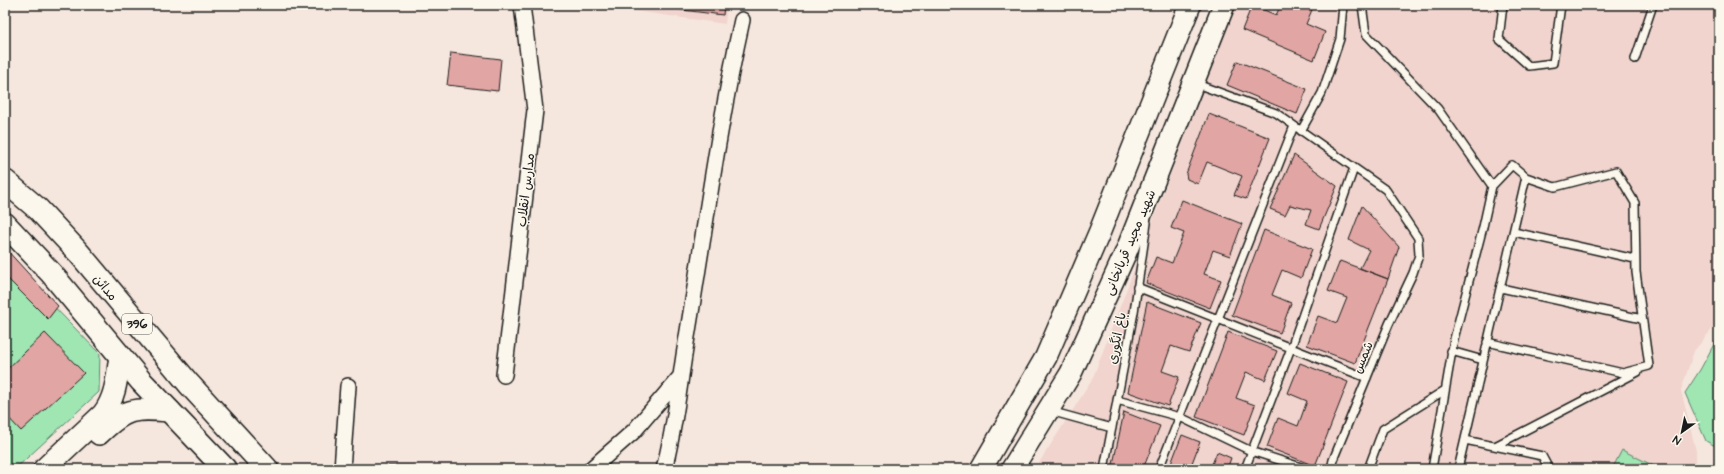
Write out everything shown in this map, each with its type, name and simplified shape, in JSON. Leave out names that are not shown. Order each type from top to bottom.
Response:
[{"type":"main road","points":[[981,469],[1046,357],[1100,231],[1190,5]]},
{"type":"main road","name":"شهید مجید قربانخانی","points":[[1012,469],[1071,373],[1126,252],[1224,5]]},
{"type":"main road","points":[[1174,44],[1180,52],[1191,56],[1205,55]]},
{"type":"main road","points":[[1163,73],[1194,83]]},
{"type":"main road","points":[[1152,98],[1165,94],[1176,99],[1182,112]]},
{"type":"main road","name":"مدائن","points":[[5,181],[38,209],[78,252],[189,384],[267,469]]},
{"type":"main road","name":"396","points":[[5,224],[51,273],[141,381],[225,469]]},
{"type":"main road","points":[[62,469],[116,418],[121,405],[120,356]]},
{"type":"main road","points":[[44,469],[103,414],[121,405],[144,410],[170,411]]},
{"type":"street","name":"مدارس انقلاب","points":[[504,375],[535,110],[522,5]]},
{"type":"street","points":[[664,469],[672,442],[681,376],[732,68],[742,20]]},
{"type":"street","points":[[591,469],[634,431],[681,376]]},
{"type":"street","points":[[342,469],[348,386]]},
{"type":"lane","points":[[1301,131],[1322,93],[1340,39],[1343,5]]},
{"type":"lane","points":[[1362,5],[1366,34],[1438,109],[1492,186]]},
{"type":"lane","points":[[1503,5],[1499,39],[1528,66],[1553,64],[1561,5]]},
{"type":"lane","points":[[1635,59],[1653,5]]},
{"type":"lane","points":[[1194,83],[1276,113],[1354,168],[1291,348],[1245,469]]},
{"type":"lane","points":[[1159,469],[1294,126]]},
{"type":"lane","points":[[1432,469],[1452,351],[1492,186],[1512,165],[1526,177],[1555,187],[1616,171],[1635,203],[1636,272],[1649,366]]},
{"type":"lane","name":"شمس","points":[[1331,469],[1332,460],[1419,255],[1418,238],[1386,190],[1354,168]]},
{"type":"lane","points":[[1458,469],[1526,177]]},
{"type":"lane","name":"باغ انگوری","points":[[1104,469],[1137,287],[1152,187]]},
{"type":"lane","points":[[1514,232],[1635,259]]},
{"type":"lane","points":[[1137,287],[1367,378]]},
{"type":"lane","points":[[1500,288],[1642,319]]},
{"type":"lane","points":[[1488,342],[1623,373],[1649,366]]},
{"type":"lane","points":[[1452,351],[1483,360]]},
{"type":"lane","points":[[1495,446],[1649,366]]},
{"type":"lane","points":[[1368,469],[1383,429],[1445,390]]},
{"type":"lane","points":[[1117,400],[1180,417],[1251,451],[1307,469]]},
{"type":"lane","points":[[1049,411],[1112,428]]},
{"type":"lane","points":[[1465,440],[1542,456],[1549,469]]},
{"type":"shaded area","points":[[615,5],[727,5],[725,24],[614,8]]},
{"type":"shaded area","points":[[1235,5],[1719,5],[1719,308],[1713,328],[1694,351],[1681,390],[1696,451],[1696,469],[1035,469],[1092,380]]},
{"type":"green space","points":[[5,256],[100,354],[99,392],[15,469],[5,469]]},
{"type":"green space","points":[[1719,335],[1719,448],[1706,441],[1685,393],[1700,370]]},
{"type":"green space","points":[[1622,450],[1658,468],[1658,469],[1612,469]]},
{"type":"building","points":[[674,5],[724,5],[723,15],[674,9]]},
{"type":"building","points":[[1252,5],[1276,15],[1281,5],[1314,5],[1306,24],[1325,32],[1314,60],[1242,30]]},
{"type":"building","points":[[451,53],[501,59],[498,91],[447,85]]},
{"type":"building","points":[[1237,61],[1307,89],[1297,114],[1227,85]]},
{"type":"building","points":[[1209,114],[1270,138],[1246,199],[1234,195],[1242,176],[1207,162],[1198,184],[1187,179],[1186,174]]},
{"type":"building","points":[[1294,155],[1337,186],[1319,229],[1306,224],[1311,210],[1290,205],[1285,215],[1270,209]]},
{"type":"building","points":[[1182,200],[1242,224],[1230,256],[1213,250],[1204,274],[1221,280],[1210,308],[1146,283],[1156,257],[1172,263],[1184,233],[1171,228]]},
{"type":"building","points":[[1362,206],[1399,247],[1388,279],[1360,268],[1369,250],[1349,240]]},
{"type":"building","points":[[1264,230],[1312,249],[1301,278],[1282,270],[1272,295],[1291,303],[1280,333],[1232,315]]},
{"type":"building","points":[[5,248],[58,306],[48,319],[5,276]]},
{"type":"building","points":[[1340,261],[1388,279],[1355,363],[1307,345],[1318,316],[1337,323],[1347,298],[1328,291]]},
{"type":"building","points":[[1147,302],[1201,323],[1189,352],[1171,346],[1162,371],[1179,377],[1168,406],[1128,392]]},
{"type":"building","points":[[1228,332],[1277,351],[1265,380],[1246,372],[1236,398],[1255,405],[1244,435],[1196,417]]},
{"type":"building","points":[[45,333],[84,373],[21,431],[5,414],[5,371]]},
{"type":"building","points":[[1300,363],[1348,382],[1315,466],[1267,447],[1278,418],[1298,426],[1307,401],[1288,393]]},
{"type":"building","points":[[1124,412],[1160,426],[1143,469],[1112,469]]},
{"type":"building","points":[[1182,435],[1200,442],[1192,463],[1208,469],[1169,469]]},
{"type":"building","points":[[1217,452],[1231,458],[1227,469],[1210,469]]},
{"type":"building","points":[[388,466],[413,466],[412,469],[389,469]]}]
